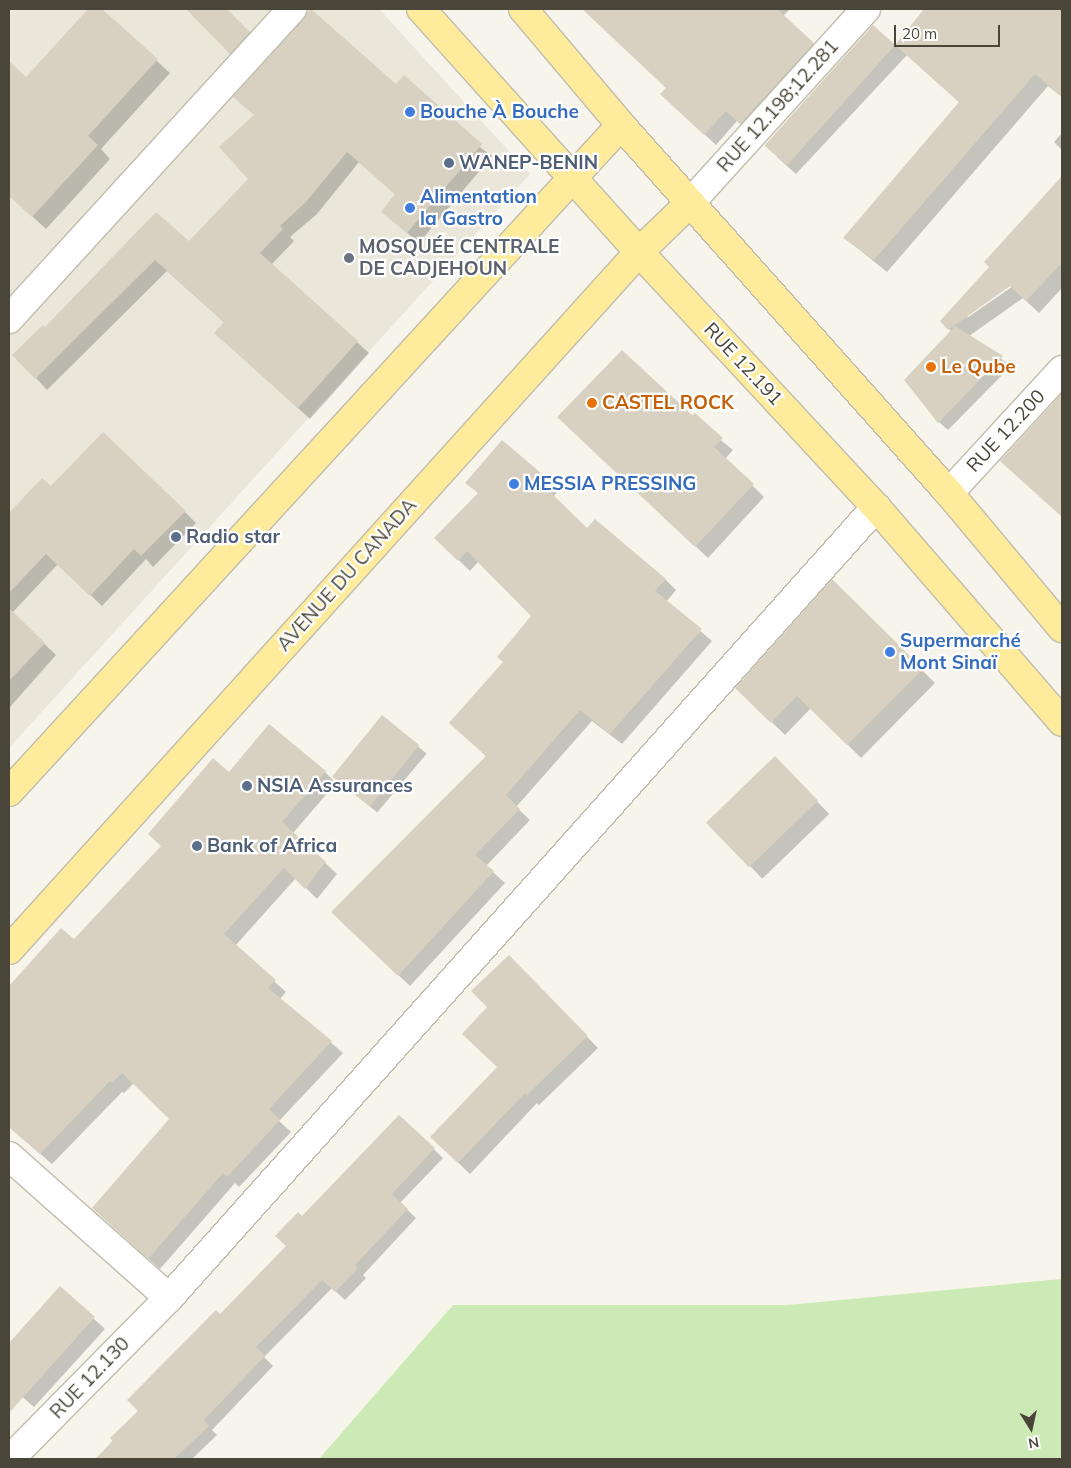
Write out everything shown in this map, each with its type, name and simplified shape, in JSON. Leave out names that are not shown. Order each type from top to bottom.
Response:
[{"type":"main road","name":"RUE 12.191","points":[[421,9],[572,175],[639,252],[876,507],[1062,722]]},
{"type":"main road","points":[[523,9],[621,126],[949,493],[1062,628]]},
{"type":"main road","points":[[9,792],[572,175],[621,126]]},
{"type":"main road","name":"AVENUE DU CANADA","points":[[9,950],[639,252],[690,203]]},
{"type":"street","points":[[9,319],[292,9]]},
{"type":"street","name":"RUE 12.198;12.281","points":[[690,203],[866,9]]},
{"type":"street","name":"RUE 12.200","points":[[949,493],[1062,370]]},
{"type":"street","name":"RUE 12.130","points":[[10,1459],[169,1298],[876,507]]},
{"type":"street","points":[[9,1156],[169,1298]]},
{"type":"shaded area","points":[[9,9],[379,9],[530,174],[9,748]]},
{"type":"green space","points":[[1062,1279],[1062,1459],[319,1459],[453,1305],[788,1305]]},
{"type":"building","points":[[88,9],[102,9],[158,59],[88,136],[98,145],[32,217],[9,196],[9,61],[26,77]]},
{"type":"building","points":[[186,9],[227,9],[250,32],[230,54]]},
{"type":"building","points":[[311,9],[396,84],[404,75],[482,144],[407,233],[381,212],[395,194],[347,152],[306,202],[280,226],[283,229],[260,253],[358,341],[298,408],[214,333],[224,322],[155,260],[35,379],[12,355],[43,325],[45,327],[156,212],[189,241],[248,179],[219,147],[254,115],[233,97]]},
{"type":"building","points":[[582,9],[777,9],[814,43],[740,124],[726,111],[704,135],[660,94],[666,88]]},
{"type":"building","points":[[924,9],[1062,9],[1062,97],[1035,74],[874,260],[843,238],[959,102],[895,45]]},
{"type":"building","points":[[873,25],[895,45],[787,165],[765,145]]},
{"type":"building","points":[[1062,176],[1062,263],[1026,301],[1010,286],[948,330],[940,321],[989,267],[984,262]]},
{"type":"building","points":[[955,326],[1003,356],[938,423],[904,380]]},
{"type":"building","points":[[622,350],[692,415],[695,413],[723,438],[714,447],[754,484],[695,547],[557,417]]},
{"type":"building","points":[[1062,393],[1062,517],[1000,461]]},
{"type":"building","points":[[103,432],[186,511],[141,556],[134,549],[90,596],[46,554],[9,593],[9,513],[42,478],[51,486]]},
{"type":"building","points":[[502,440],[548,479],[543,485],[587,528],[595,519],[666,579],[655,591],[702,629],[610,734],[580,710],[506,795],[520,809],[475,855],[494,871],[398,976],[331,912],[486,756],[449,723],[503,662],[497,657],[531,616],[467,551],[458,561],[434,538],[478,493],[465,483]]},
{"type":"building","points":[[832,579],[923,669],[847,745],[797,696],[771,723],[735,688]]},
{"type":"building","points":[[9,608],[45,643],[9,681]]},
{"type":"building","points":[[382,715],[419,745],[370,807],[332,776]]},
{"type":"building","points":[[269,724],[326,771],[282,822],[326,862],[305,889],[284,868],[224,934],[276,980],[268,988],[332,1041],[269,1109],[280,1120],[227,1177],[223,1173],[148,1259],[92,1208],[169,1119],[122,1073],[112,1083],[110,1081],[40,1154],[9,1127],[9,986],[61,928],[74,939],[161,846],[148,834],[213,758],[229,772]]},
{"type":"building","points":[[775,756],[818,801],[749,867],[706,823]]},
{"type":"building","points":[[509,955],[588,1036],[527,1095],[525,1093],[458,1163],[430,1137],[497,1067],[462,1034],[487,1007],[471,991]]},
{"type":"building","points":[[399,1115],[435,1148],[392,1194],[408,1209],[355,1265],[358,1268],[335,1292],[322,1280],[256,1347],[265,1356],[204,1420],[209,1426],[174,1459],[95,1459],[113,1441],[110,1438],[138,1411],[127,1400],[216,1310],[220,1314],[286,1246],[275,1236],[298,1212],[302,1216]]},
{"type":"building","points":[[60,1286],[95,1317],[9,1413],[9,1343]]},
{"type":"place","name":"Bouche À Bouche","points":[[410,112]]},
{"type":"place","name":"WANEP-BENIN","points":[[449,163]]},
{"type":"place","name":"Alimentation la Gastro","points":[[410,208]]},
{"type":"place","name":"MOSQUÉE CENTRALE DE CADJEHOUN","points":[[349,258]]},
{"type":"place","name":"Le Qube","points":[[931,367]]},
{"type":"place","name":"CASTEL ROCK","points":[[592,403]]},
{"type":"place","name":"MESSIA PRESSING","points":[[514,484]]},
{"type":"place","name":"Radio star","points":[[176,537]]},
{"type":"place","name":"Supermarché Mont Sinaï","points":[[890,652]]},
{"type":"place","name":"NSIA Assurances","points":[[247,786]]},
{"type":"place","name":"Bank of Africa","points":[[197,846]]}]
